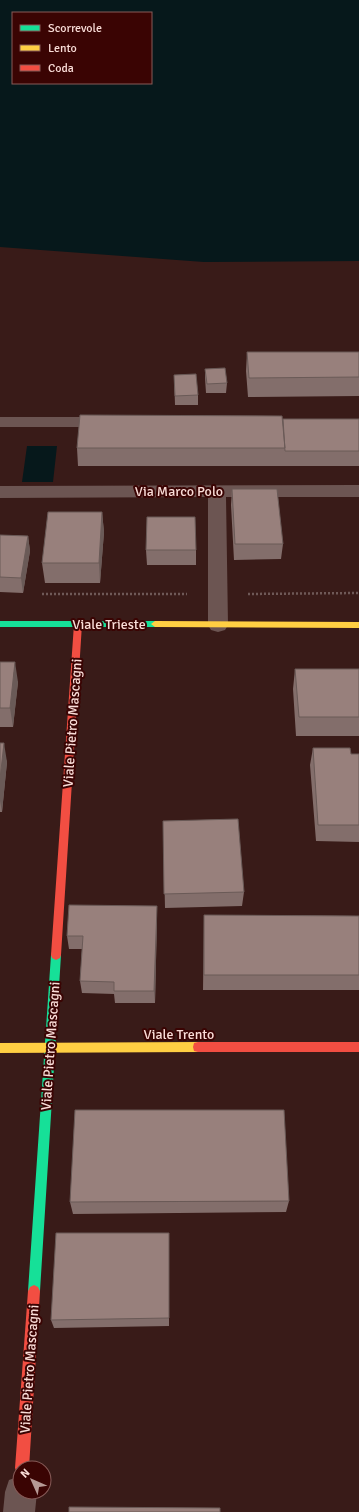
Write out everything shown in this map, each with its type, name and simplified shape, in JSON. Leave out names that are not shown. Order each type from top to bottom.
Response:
[{"type":"street","points":[[0,422],[128,422]]},
{"type":"street","points":[[217,491],[218,625]]},
{"type":"street","name":"Via Marco Polo","points":[[0,492],[359,491]]},
{"type":"street","name":"Viale Trieste","points":[[0,624],[359,625]]},
{"type":"street","name":"Viale Pietro Mascagni","points":[[23,1460],[78,624]]},
{"type":"street","name":"Viale Trento","points":[[0,1048],[359,1047]]},
{"type":"street","points":[[19,1512],[20,1500]]},
{"type":"path","points":[[39,594],[359,593]]},
{"type":"shaded area","points":[[0,0],[359,0],[359,261],[204,262],[0,247]]},
{"type":"shaded area","points":[[27,446],[57,446],[53,482],[22,482]]},
{"type":"building","points":[[247,352],[359,352],[359,377],[249,378]]},
{"type":"building","points":[[225,368],[227,383],[207,384],[205,369]]},
{"type":"building","points":[[196,374],[198,395],[175,396],[174,375]]},
{"type":"building","points":[[80,415],[282,416],[285,448],[77,448]]},
{"type":"building","points":[[283,419],[359,419],[359,451],[285,451]]},
{"type":"building","points":[[232,489],[277,489],[283,544],[235,544]]},
{"type":"building","points":[[48,512],[102,512],[99,563],[42,563]]},
{"type":"building","points":[[147,517],[195,517],[196,550],[146,550]]},
{"type":"building","points":[[0,535],[28,536],[21,578],[0,577]]},
{"type":"building","points":[[0,662],[15,662],[10,708],[0,708]]},
{"type":"building","points":[[295,669],[359,669],[359,717],[299,717]]},
{"type":"building","points":[[0,743],[4,743],[0,779]]},
{"type":"building","points":[[313,748],[350,748],[351,754],[359,754],[359,825],[318,825]]},
{"type":"building","points":[[238,819],[244,892],[164,894],[163,821]]},
{"type":"building","points":[[69,905],[157,906],[154,991],[114,991],[114,982],[80,981],[83,936],[67,936]]},
{"type":"building","points":[[204,915],[359,916],[359,975],[204,975]]},
{"type":"building","points":[[75,1110],[284,1110],[289,1201],[70,1202]]},
{"type":"building","points":[[56,1233],[169,1233],[169,1318],[51,1320]]},
{"type":"building","points":[[69,1507],[220,1508],[220,1512],[69,1512]]},
{"type":"traffic: fast","points":[[0,624],[155,624]]},
{"type":"traffic: fast","points":[[34,1291],[56,955]]},
{"type":"traffic: slow","points":[[155,624],[359,625]]},
{"type":"traffic: slow","points":[[0,1048],[198,1047]]},
{"type":"traffic: jam","points":[[56,955],[78,624]]},
{"type":"traffic: jam","points":[[198,1047],[359,1047]]},
{"type":"traffic: jam","points":[[23,1460],[34,1291]]}]
